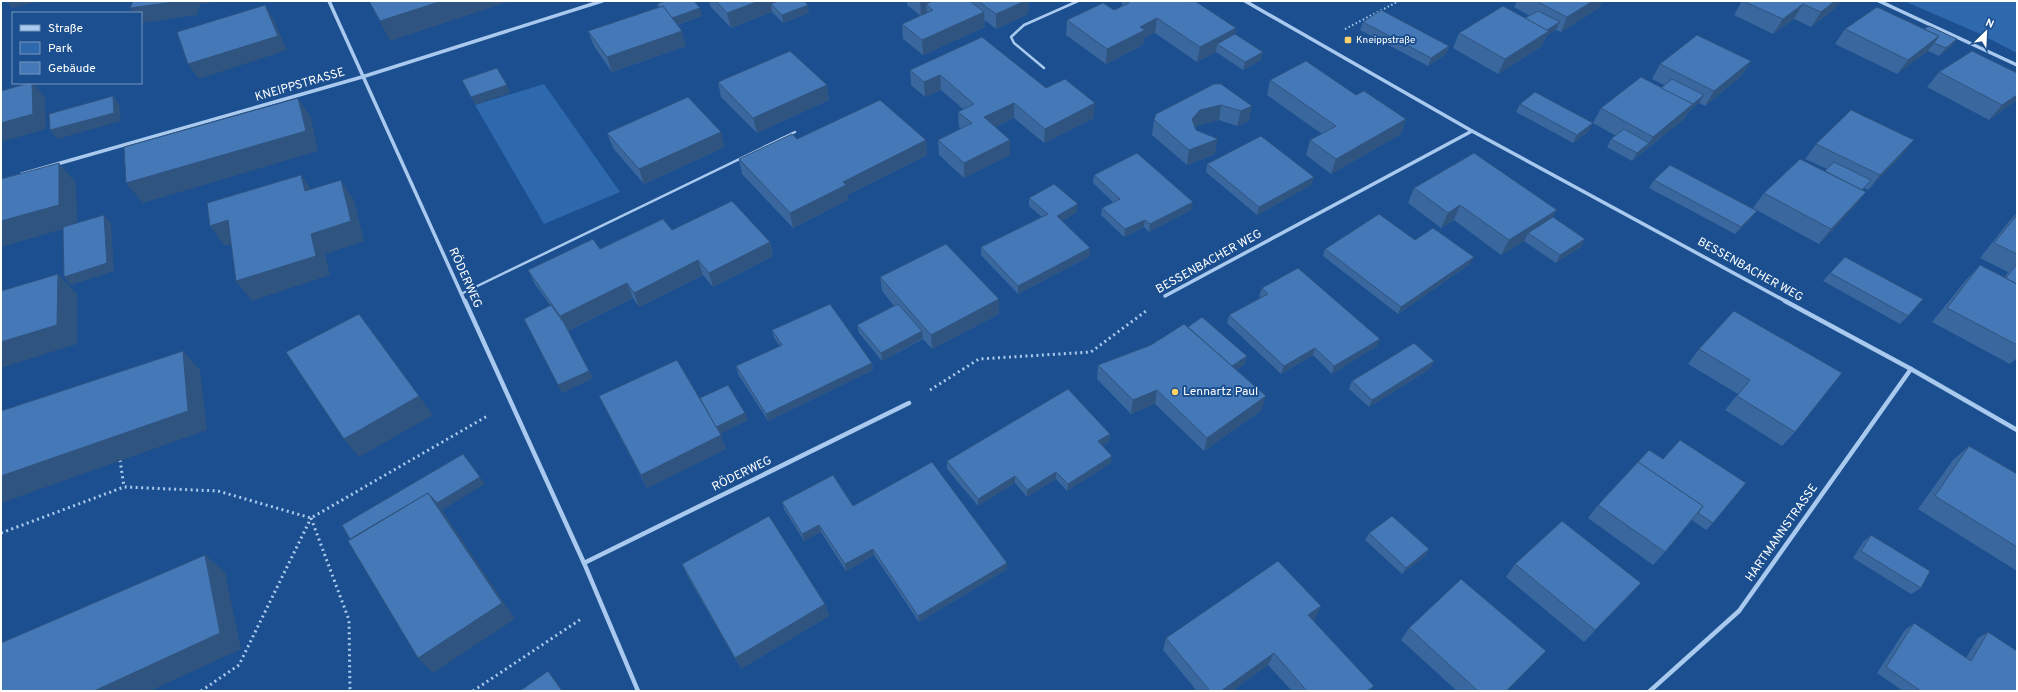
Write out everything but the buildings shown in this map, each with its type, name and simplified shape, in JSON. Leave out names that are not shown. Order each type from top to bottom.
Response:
[{"type":"street","name":"RÖDERWEG","points":[[329,1],[362,77],[584,563],[638,691]]},
{"type":"street","name":"KNEIPPSTRASSE","points":[[16,176],[362,77],[602,1]]},
{"type":"street","name":"BESSENBACHER WEG","points":[[1245,1],[1472,131],[1911,369],[2017,430]]},
{"type":"street","points":[[1879,1],[1949,32],[2017,66]]},
{"type":"street","name":"BESSENBACHER WEG","points":[[1165,296],[1472,131]]},
{"type":"street","name":"HARTMANNSTRASSE","points":[[1650,691],[1739,611],[1911,369]]},
{"type":"street","name":"RÖDERWEG","points":[[584,563],[909,403]]},
{"type":"lane","points":[[1044,68],[1014,43],[1011,37],[1024,25],[1078,1]]},
{"type":"lane","points":[[461,294],[795,132]]},
{"type":"path","points":[[1317,42],[1400,1]]},
{"type":"path","name":"BESSENBACHER WEG","points":[[909,403],[979,359],[1092,352],[1165,296]]},
{"type":"path","points":[[200,691],[239,665],[311,518],[511,403]]},
{"type":"path","points":[[120,460],[124,487]]},
{"type":"path","points":[[1,533],[124,487],[218,492],[311,518]]},
{"type":"path","points":[[311,518],[349,620],[350,691]]},
{"type":"path","points":[[473,691],[602,605]]},
{"type":"green space","points":[[1904,1],[2017,1],[2017,53],[1980,34]]},
{"type":"green space","points":[[544,84],[620,192],[544,224],[475,105]]},
{"type":"place","name":"Kneippstraße","points":[[1348,40]]},
{"type":"place","name":"Lennartz Paul","points":[[1175,392]]}]
